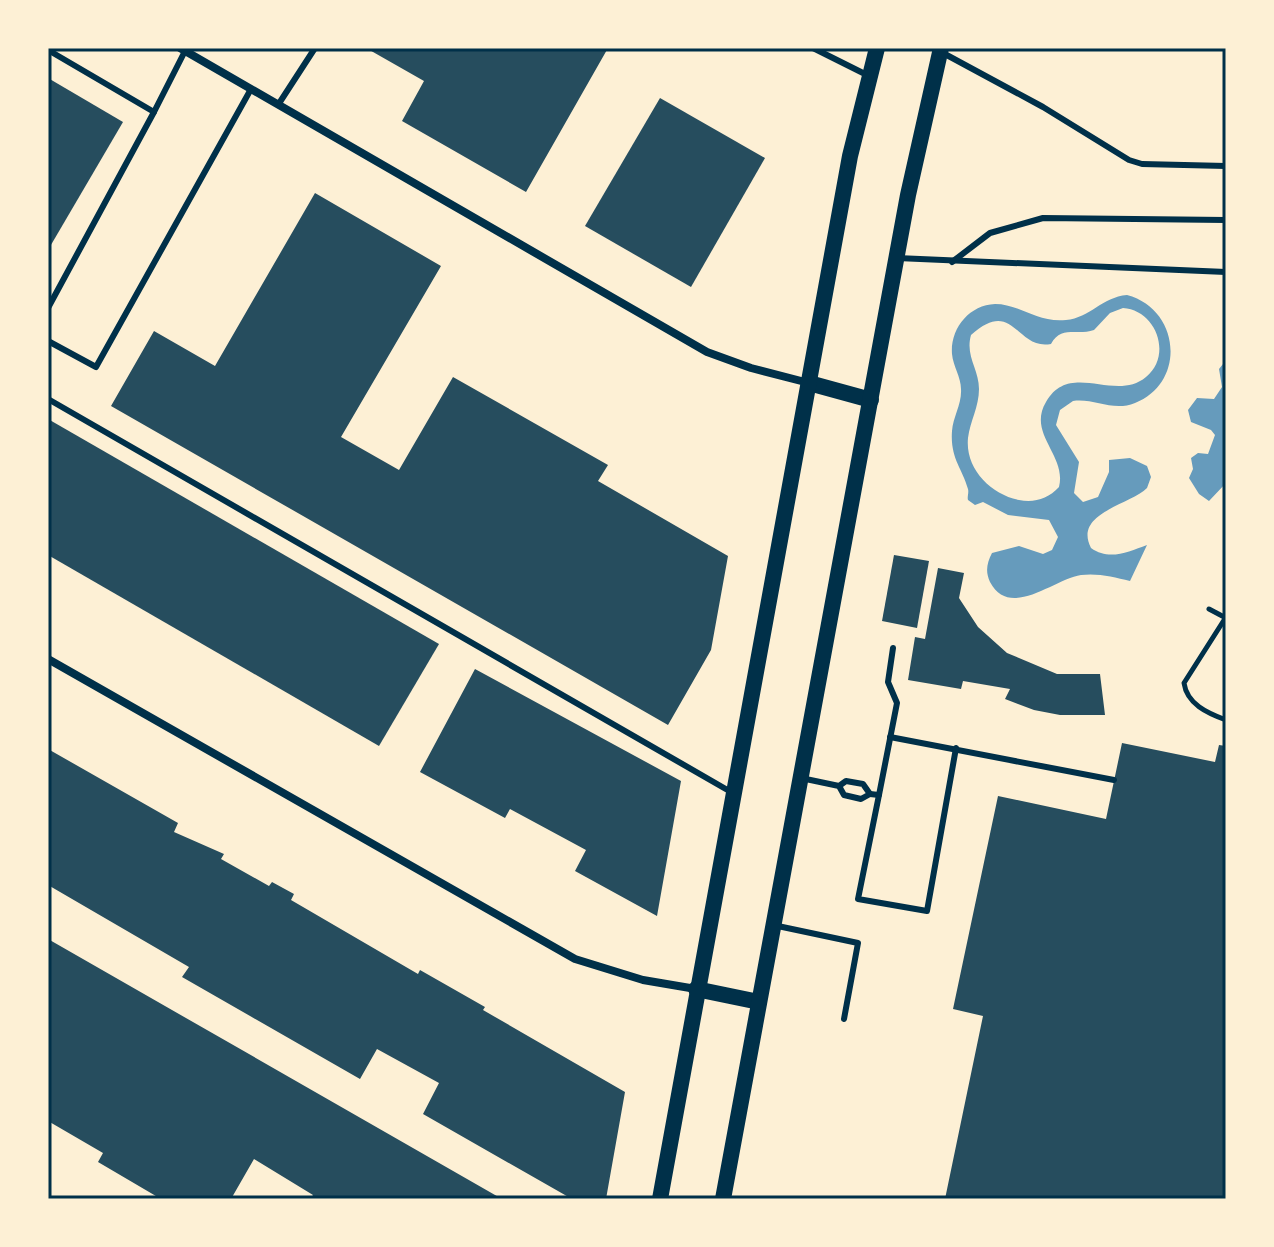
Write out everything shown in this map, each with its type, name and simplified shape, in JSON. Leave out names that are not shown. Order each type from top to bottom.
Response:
[{"type":"main road","points":[[660,1199],[809,383],[877,48]]},
{"type":"main road","points":[[723,1199],[938,49]]},
{"type":"main road","points":[[809,383],[871,400]]},
{"type":"main road","points":[[696,989],[759,1002]]},
{"type":"street","points":[[182,49],[707,352],[809,383]]},
{"type":"street","points":[[48,659],[575,959],[643,980],[696,989]]},
{"type":"lane","points":[[278,105],[315,48]]},
{"type":"lane","points":[[813,48],[869,76]]},
{"type":"lane","points":[[48,308],[154,112],[182,49]]},
{"type":"lane","points":[[938,49],[1043,107],[1129,160],[1142,164],[1226,166]]},
{"type":"lane","points":[[48,50],[154,112]]},
{"type":"lane","points":[[48,341],[96,367],[251,89]]},
{"type":"lane","points":[[952,262],[990,233],[1043,218],[1226,220]]},
{"type":"lane","points":[[897,258],[1226,272]]},
{"type":"lane","points":[[48,399],[732,793]]},
{"type":"lane","points":[[893,648],[888,682],[897,703],[858,899],[927,911],[956,748]]},
{"type":"lane","points":[[890,737],[1114,780]]},
{"type":"lane","points":[[801,778],[839,786],[846,781],[863,784],[870,794]]},
{"type":"lane","points":[[839,786],[844,795],[861,799],[870,794],[879,795]]},
{"type":"lane","points":[[773,925],[858,943],[844,1019]]},
{"type":"path","points":[[1209,609],[1226,617],[1184,683],[1185,692],[1200,708],[1226,720]]},
{"type":"water","points":[[1127,295],[1145,303],[1158,315],[1167,330],[1169,363],[1163,379],[1152,393],[1127,405],[1073,401],[1060,410],[1056,425],[1079,462],[1074,493],[1083,502],[1098,497],[1109,472],[1109,460],[1130,458],[1147,466],[1151,477],[1147,488],[1096,518],[1088,536],[1091,548],[1105,554],[1119,554],[1147,545],[1130,581],[1081,575],[1033,594],[1009,598],[999,593],[988,578],[987,567],[992,553],[1019,546],[1043,554],[1052,550],[1058,537],[1049,520],[1008,515],[983,502],[975,505],[968,500],[968,489],[952,440],[961,395],[952,354],[954,336],[969,314],[986,305],[1004,305],[1046,319],[1066,320],[1082,316]],"holes":[[[1123,308],[1135,311],[1152,325],[1159,346],[1154,368],[1146,377],[1134,384],[1121,386],[1080,382],[1067,384],[1056,390],[1046,402],[1041,424],[1058,465],[1059,487],[1045,497],[1030,501],[1009,497],[990,486],[975,470],[968,449],[979,389],[971,356],[971,335],[985,324],[997,321],[1006,323],[1039,344],[1051,344],[1065,333],[1094,330],[1110,313]]]},
{"type":"water","points":[[1226,364],[1226,483],[1209,501],[1199,494],[1189,478],[1193,469],[1191,458],[1198,453],[1208,454],[1215,435],[1211,430],[1191,422],[1188,410],[1197,398],[1214,399],[1222,387],[1219,369]]},
{"type":"building","points":[[366,48],[608,48],[526,192],[402,121],[424,81]]},
{"type":"building","points":[[48,78],[123,122],[48,250]]},
{"type":"building","points":[[660,98],[765,158],[691,287],[585,226]]},
{"type":"building","points":[[315,193],[441,266],[341,437],[399,470],[453,377],[608,465],[598,481],[728,556],[711,650],[668,725],[111,406],[154,331],[215,366]]},
{"type":"building","points":[[48,419],[439,644],[379,746],[48,555]]},
{"type":"building","points":[[894,555],[929,561],[917,628],[882,621]]},
{"type":"building","points":[[938,568],[964,573],[959,598],[978,627],[1007,653],[1057,674],[1100,674],[1105,715],[1060,715],[1034,710],[1005,699],[1010,689],[963,681],[961,689],[908,680],[915,637],[925,639]]},
{"type":"building","points":[[475,669],[681,781],[657,916],[575,871],[586,850],[510,809],[505,818],[420,772]]},
{"type":"building","points":[[1122,743],[1215,762],[1219,745],[1226,746],[1226,1199],[945,1199],[983,1016],[953,1009],[998,796],[1106,819]]},
{"type":"building","points":[[48,749],[178,823],[174,832],[224,854],[221,859],[269,886],[272,882],[294,894],[291,900],[418,974],[420,970],[485,1007],[483,1010],[625,1092],[606,1199],[572,1199],[423,1114],[439,1083],[377,1049],[360,1079],[182,977],[189,967],[48,885]]},
{"type":"building","points":[[48,939],[502,1199],[310,1199],[313,1195],[254,1159],[231,1199],[161,1199],[98,1162],[103,1153],[48,1121]]}]
